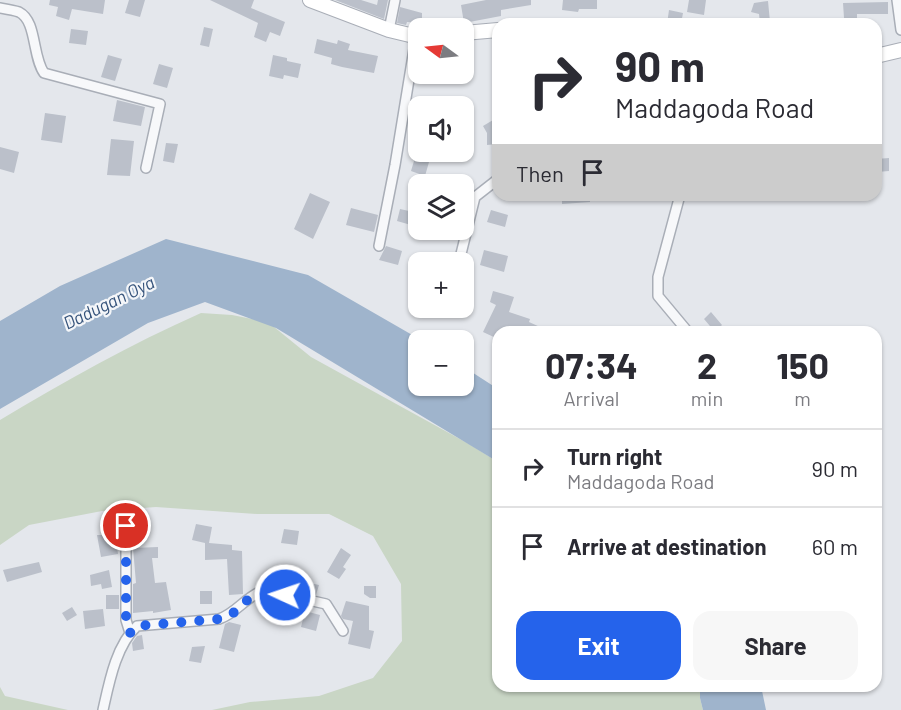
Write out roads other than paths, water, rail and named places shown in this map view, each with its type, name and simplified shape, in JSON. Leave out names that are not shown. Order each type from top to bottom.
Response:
[{"type":"street","points":[[310,0],[389,30],[408,35]]},
{"type":"street","points":[[389,30],[395,0]]},
{"type":"street","points":[[897,0],[901,30]]},
{"type":"street","points":[[0,8],[20,13],[29,22],[38,64],[44,72],[160,104],[146,168]]},
{"type":"street","points":[[474,32],[492,31]]},
{"type":"street","points":[[882,55],[901,50]]},
{"type":"street","points":[[379,246],[396,165],[409,84]]},
{"type":"street","points":[[461,252],[475,197],[492,184]]},
{"type":"street","points":[[678,201],[658,277],[658,296],[683,326]]},
{"type":"street","points":[[126,526],[126,620],[130,633]]},
{"type":"street","points":[[103,710],[111,674],[130,633],[137,626],[219,619],[231,615],[255,593],[264,590],[326,604],[343,631]]},
{"type":"water","name":"Dadugan Oya","points":[[166,239],[308,275],[408,333],[408,396],[474,396],[474,373],[492,385],[492,458],[276,328],[205,302],[148,323],[0,409],[0,321],[60,286]]},
{"type":"water","points":[[700,692],[762,692],[766,710],[703,710]]}]
